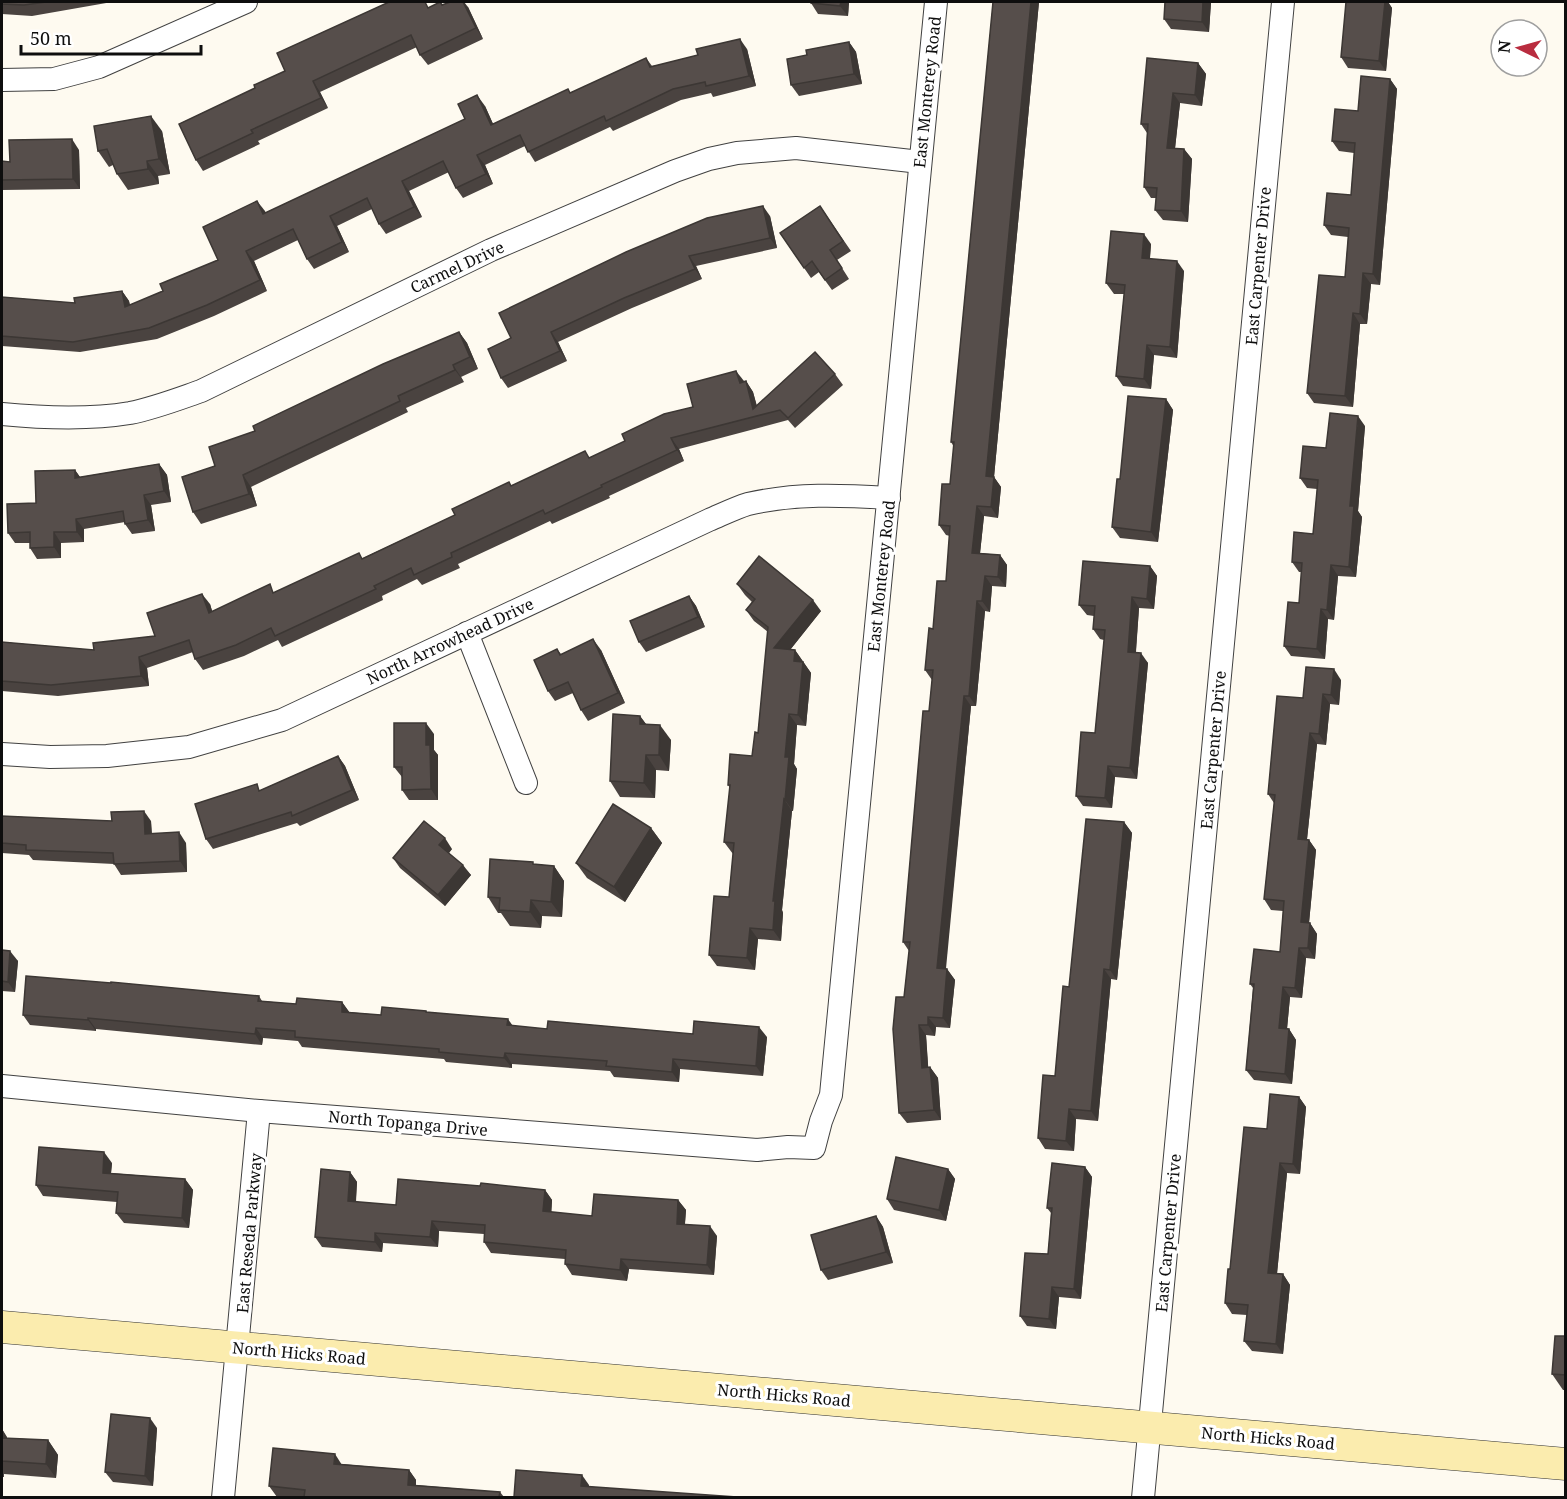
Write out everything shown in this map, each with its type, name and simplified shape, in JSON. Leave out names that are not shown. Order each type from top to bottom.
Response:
[{"type":"main road","name":"North Hicks Road","points":[[2,1327],[1566,1464]]},
{"type":"street","points":[[2,80],[54,79],[99,67],[246,2]]},
{"type":"street","name":"East Monterey Road","points":[[814,1148],[831,1095],[936,2]]},
{"type":"street","name":"East Carpenter Drive","points":[[1143,1497],[1282,2]]},
{"type":"street","name":"Carmel Drive","points":[[2,414],[39,417],[130,413],[201,391],[491,250],[675,171],[709,159],[737,153],[796,148],[920,162]]},
{"type":"street","name":"North Arrowhead Drive","points":[[2,754],[50,758],[107,756],[189,747],[282,720],[709,520],[746,505],[794,496],[833,494],[889,498]]},
{"type":"street","points":[[466,633],[526,783]]},
{"type":"street","name":"North Topanga Drive","points":[[2,1086],[259,1111],[757,1150],[814,1148]]},
{"type":"street","name":"East Reseda Parkway","points":[[224,1497],[259,1111]]},
{"type":"building","points":[[2,2],[46,2],[24,5],[2,4]]},
{"type":"building","points":[[389,2],[425,2],[428,8],[440,2],[442,5],[450,2],[463,2],[476,28],[420,55],[411,35],[313,81],[321,98],[251,130],[253,133],[196,160],[179,124],[285,71],[277,53]]},
{"type":"building","points":[[811,2],[841,2],[840,6]]},
{"type":"building","points":[[993,2],[1031,2],[986,476],[994,477],[991,507],[977,506],[972,553],[1000,555],[998,577],[985,576],[982,601],[977,601],[969,696],[964,696],[937,968],[947,969],[943,1018],[928,1017],[928,1025],[919,1025],[922,1068],[930,1067],[934,1110],[899,1113],[893,1029],[896,997],[904,997],[910,942],[903,942],[923,711],[929,711],[933,670],[925,670],[929,628],[933,629],[937,581],[946,581],[950,526],[939,525],[942,484],[950,484],[954,442],[951,442]]},
{"type":"building","points":[[1165,2],[1203,2],[1202,22],[1164,19]]},
{"type":"building","points":[[1346,2],[1385,2],[1379,61],[1341,57]]},
{"type":"building","points":[[740,39],[749,76],[706,86],[705,82],[673,89],[606,121],[604,116],[528,152],[520,135],[477,155],[486,174],[456,188],[443,161],[402,181],[414,207],[379,224],[367,198],[330,216],[342,242],[307,259],[293,229],[246,251],[260,280],[207,305],[149,328],[73,342],[2,336],[2,297],[75,303],[74,298],[122,291],[125,307],[163,291],[160,284],[218,260],[203,227],[257,201],[263,214],[465,119],[458,104],[477,95],[491,125],[568,89],[570,93],[646,58],[650,67],[698,55],[696,49]]},
{"type":"building","points":[[849,42],[854,74],[791,85],[787,59],[807,55],[806,50]]},
{"type":"building","points":[[1147,58],[1198,63],[1195,95],[1173,93],[1167,148],[1184,149],[1181,211],[1155,210],[1157,188],[1144,187],[1148,124],[1141,124]]},
{"type":"building","points":[[1361,76],[1390,79],[1373,274],[1363,273],[1360,314],[1353,313],[1345,396],[1307,393],[1319,275],[1345,277],[1349,228],[1324,225],[1327,193],[1351,195],[1355,143],[1332,141],[1335,109],[1358,111]]},
{"type":"building","points":[[151,116],[159,159],[147,161],[148,169],[117,174],[107,149],[98,151],[94,126]]},
{"type":"building","points":[[72,139],[73,179],[2,180],[2,161],[10,162],[9,140]]},
{"type":"building","points":[[763,206],[770,238],[689,256],[695,269],[624,298],[551,332],[560,351],[501,378],[488,349],[511,338],[499,313],[626,252],[707,218]]},
{"type":"building","points":[[820,206],[843,241],[830,250],[842,268],[825,280],[812,261],[804,268],[780,233]]},
{"type":"building","points":[[1111,231],[1144,234],[1142,258],[1177,261],[1170,347],[1147,345],[1144,379],[1116,376],[1125,285],[1106,283]]},
{"type":"building","points":[[459,332],[470,357],[453,365],[455,370],[398,396],[400,401],[243,475],[249,494],[193,512],[182,477],[215,466],[209,447],[255,431],[253,426],[383,364]]},
{"type":"building","points":[[815,352],[835,374],[788,418],[780,410],[671,438],[677,450],[545,514],[543,510],[451,553],[452,557],[414,575],[411,568],[374,586],[376,589],[275,636],[271,628],[236,645],[195,659],[189,640],[139,657],[141,676],[51,685],[2,681],[2,642],[94,650],[93,643],[155,636],[147,613],[202,594],[209,613],[270,584],[273,593],[359,553],[362,559],[455,515],[452,509],[509,482],[511,486],[585,451],[589,458],[625,441],[622,434],[664,414],[693,407],[687,384],[736,371],[740,383],[746,381],[753,409]]},
{"type":"building","points":[[1128,396],[1166,399],[1151,532],[1112,527],[1117,479],[1120,479]]},
{"type":"building","points":[[1330,413],[1358,416],[1350,506],[1354,506],[1349,567],[1331,565],[1327,610],[1321,609],[1317,649],[1284,646],[1288,602],[1299,603],[1302,563],[1292,562],[1294,532],[1313,534],[1318,480],[1300,478],[1303,446],[1326,448]]},
{"type":"building","points":[[159,464],[164,491],[144,495],[148,520],[125,524],[123,511],[76,519],[77,532],[54,532],[54,547],[30,548],[30,532],[8,533],[7,504],[36,503],[35,471],[75,470],[75,478]]},
{"type":"building","points":[[759,556],[813,600],[774,648],[795,650],[794,661],[803,662],[798,715],[789,714],[785,757],[789,757],[773,901],[775,901],[773,930],[750,928],[747,958],[709,955],[714,896],[729,897],[734,843],[724,842],[730,785],[728,785],[730,754],[752,756],[755,732],[758,733],[768,627],[746,610],[755,599],[737,584]]},
{"type":"building","points":[[1083,561],[1150,566],[1147,599],[1132,597],[1128,652],[1141,653],[1130,768],[1108,766],[1105,798],[1076,796],[1081,732],[1095,733],[1105,630],[1093,629],[1095,606],[1079,605]]},
{"type":"building","points":[[689,596],[698,617],[639,642],[630,621]]},
{"type":"building","points":[[593,639],[618,693],[581,710],[568,682],[548,691],[534,660],[557,649],[560,655]]},
{"type":"building","points":[[1306,667],[1334,669],[1331,695],[1323,694],[1319,734],[1310,733],[1298,839],[1309,840],[1301,922],[1310,923],[1308,948],[1299,948],[1295,988],[1283,987],[1279,1028],[1289,1029],[1285,1074],[1246,1070],[1254,984],[1250,984],[1254,949],[1280,952],[1284,901],[1264,899],[1275,795],[1268,794],[1277,696],[1303,698]]},
{"type":"building","points":[[613,714],[640,716],[640,724],[660,725],[659,755],[646,755],[644,783],[610,781]]},
{"type":"building","points":[[394,723],[426,723],[426,745],[430,745],[431,789],[402,790],[402,767],[394,767]]},
{"type":"building","points":[[338,756],[352,790],[292,816],[291,812],[206,839],[195,804],[257,784],[259,791]]},
{"type":"building","points":[[613,804],[651,828],[614,887],[576,863]]},
{"type":"building","points":[[144,811],[145,834],[179,832],[180,861],[114,864],[113,853],[26,850],[26,845],[2,843],[2,816],[112,821],[111,812]]},
{"type":"building","points":[[1086,819],[1124,822],[1110,970],[1104,969],[1091,1111],[1069,1109],[1066,1141],[1038,1138],[1043,1075],[1055,1076],[1063,986],[1069,987]]},
{"type":"building","points":[[424,821],[445,838],[439,845],[463,865],[438,895],[393,858]]},
{"type":"building","points":[[490,859],[554,866],[551,902],[531,900],[530,912],[499,910],[500,898],[488,897]]},
{"type":"building","points":[[2,950],[10,951],[8,982],[2,981]]},
{"type":"building","points":[[26,976],[259,996],[258,1001],[296,1004],[297,998],[342,1002],[342,1012],[381,1015],[382,1007],[508,1019],[507,1025],[547,1029],[548,1021],[693,1034],[694,1021],[759,1027],[756,1066],[673,1059],[672,1072],[606,1066],[607,1061],[505,1053],[504,1058],[439,1052],[439,1049],[295,1037],[295,1031],[256,1028],[255,1034],[88,1018],[88,1020],[23,1015]]},
{"type":"building","points":[[1270,1094],[1299,1097],[1293,1164],[1280,1163],[1268,1273],[1283,1274],[1276,1344],[1244,1341],[1248,1305],[1225,1303],[1244,1127],[1267,1129]]},
{"type":"building","points":[[39,1147],[104,1152],[103,1173],[185,1179],[182,1218],[116,1213],[118,1192],[36,1185]]},
{"type":"building","points":[[896,1157],[948,1169],[939,1210],[887,1199]]},
{"type":"building","points":[[1052,1163],[1085,1167],[1074,1289],[1052,1287],[1049,1319],[1020,1316],[1025,1253],[1048,1254],[1052,1208],[1047,1208]]},
{"type":"building","points":[[321,1169],[350,1172],[348,1201],[396,1205],[398,1179],[480,1186],[481,1183],[545,1190],[543,1211],[592,1216],[594,1194],[678,1200],[677,1224],[710,1226],[707,1265],[621,1259],[620,1270],[565,1264],[566,1250],[484,1242],[485,1225],[432,1221],[430,1237],[375,1233],[375,1242],[315,1237]]},
{"type":"building","points":[[876,1216],[886,1252],[821,1270],[811,1235]]},
{"type":"building","points":[[1555,1336],[1566,1336],[1566,1375],[1552,1374]]},
{"type":"building","points":[[111,1414],[150,1418],[145,1476],[105,1472]]},
{"type":"building","points":[[2,1438],[48,1440],[46,1464],[2,1461]]},
{"type":"building","points":[[273,1448],[335,1454],[334,1464],[409,1470],[408,1485],[500,1492],[499,1497],[304,1497],[305,1490],[269,1486]]},
{"type":"building","points":[[516,1470],[582,1475],[581,1486],[737,1497],[514,1497]]}]
